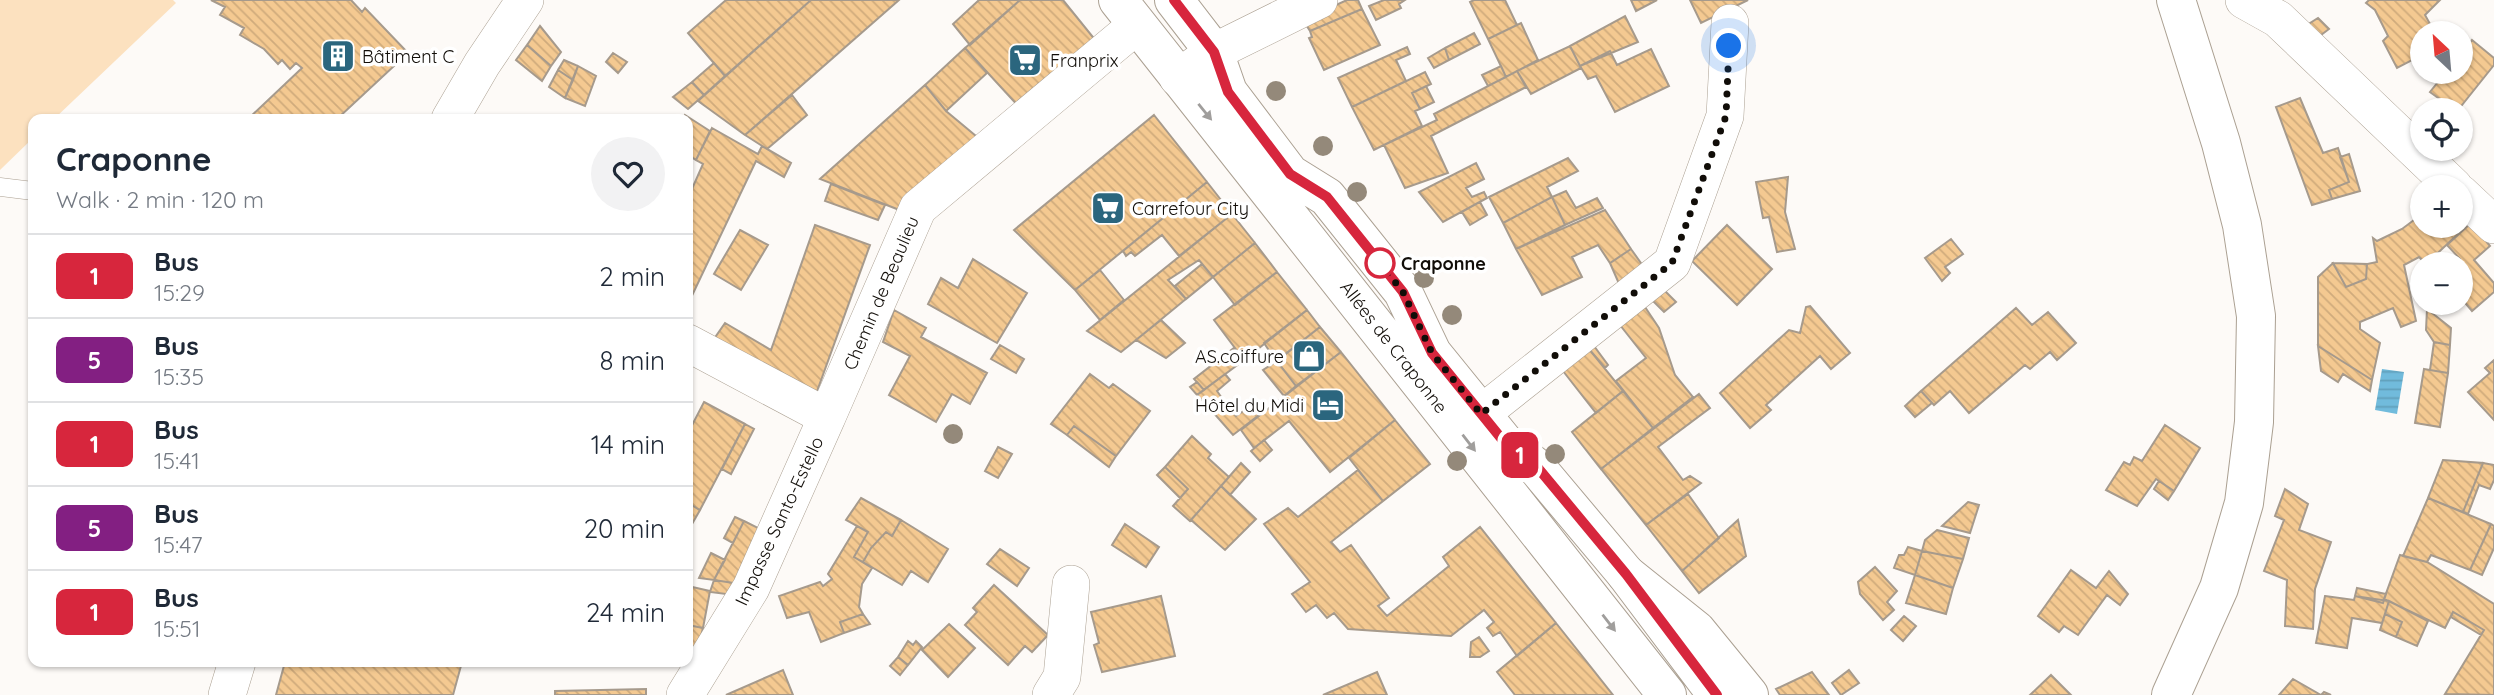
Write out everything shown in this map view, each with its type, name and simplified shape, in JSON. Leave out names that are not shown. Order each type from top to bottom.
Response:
[{"type":"main road","name":"Allées de Craponne","points":[[1174,0],[1214,52],[1228,92],[1290,174],[1327,197],[1403,292],[1432,353],[1505,443],[1538,468],[1626,574],[1717,695]]},
{"type":"main road","points":[[2171,695],[2219,588],[2244,503],[2254,422],[2256,316],[2242,225],[2221,143],[2176,0]]},
{"type":"main road","name":"Allées de Craponne","points":[[1128,13],[1328,262],[1653,687]]},
{"type":"main road","points":[[1626,574],[1692,695]]},
{"type":"main road","points":[[1626,574],[1696,630],[1749,695]]},
{"type":"street","points":[[453,114],[482,64],[525,0]]},
{"type":"street","points":[[1178,78],[1214,52],[1319,0]]},
{"type":"street","points":[[2244,0],[2278,19],[2442,175]]},
{"type":"street","name":"Chemin de Beaulieu","points":[[828,417],[918,208],[1128,13]]},
{"type":"street","points":[[1481,414],[1672,263],[1726,116],[1730,23]]},
{"type":"street","points":[[2473,205],[2494,225]]},
{"type":"street","points":[[693,346],[828,417]]},
{"type":"street","name":"Impasse Santo-Estello","points":[[685,695],[751,588],[828,417]]},
{"type":"street","points":[[1051,695],[1062,677],[1071,584]]},
{"type":"street","points":[[227,695],[235,667]]},
{"type":"lane","points":[[0,187],[28,190]]},
{"type":"shaded area","points":[[0,0],[173,0],[176,3],[59,114],[28,114],[28,143],[0,170]]},
{"type":"water","points":[[2382,369],[2404,372],[2397,414],[2375,410]]},
{"type":"building","name":"Bâtiment C","points":[[211,0],[351,0],[362,12],[365,8],[408,53],[342,114],[253,114],[302,68],[296,63],[290,69],[282,60],[278,64],[264,49],[240,35],[244,28],[220,15],[225,7]]},
{"type":"building","points":[[726,0],[811,0],[725,76],[688,33]]},
{"type":"building","points":[[811,0],[899,0],[745,135],[698,101]]},
{"type":"building","points":[[979,0],[1020,0],[970,45],[953,24]]},
{"type":"building","name":"Franprix","points":[[1020,0],[1063,0],[1096,41],[1020,108],[965,48]]},
{"type":"building","points":[[1347,0],[1358,0],[1362,9],[1310,31],[1303,20]]},
{"type":"building","points":[[1384,0],[1405,0],[1399,4],[1401,8],[1376,20],[1369,6]]},
{"type":"building","points":[[1505,0],[1517,25],[1488,39],[1470,2]]},
{"type":"building","points":[[1631,0],[1657,0],[1636,11]]},
{"type":"building","points":[[1690,0],[1748,0],[1701,23]]},
{"type":"building","points":[[2369,0],[2440,0],[2425,15],[2428,21],[2410,21],[2410,61],[2397,68],[2383,41],[2388,36],[2375,10],[2366,3]]},
{"type":"building","points":[[1362,9],[1380,45],[1324,70],[1309,38],[1312,37],[1310,31]]},
{"type":"building","points":[[1625,16],[1638,42],[1580,66],[1570,46]]},
{"type":"building","points":[[2318,18],[2329,29],[2317,38],[2307,25]]},
{"type":"building","points":[[1521,23],[1538,60],[1506,77],[1488,39]]},
{"type":"building","points":[[540,26],[561,52],[551,66],[527,45]]},
{"type":"building","points":[[1474,33],[1480,44],[1449,60],[1445,48]]},
{"type":"building","points":[[2473,41],[2494,58],[2494,65],[2468,98],[2438,98],[2430,92],[2436,84],[2473,84]]},
{"type":"building","points":[[527,45],[551,66],[542,81],[516,60]]},
{"type":"building","points":[[1570,46],[1581,68],[1531,94],[1517,71]]},
{"type":"building","points":[[1407,47],[1410,54],[1396,60],[1406,81],[1352,107],[1338,78]]},
{"type":"building","points":[[965,48],[987,73],[946,111],[925,85]]},
{"type":"building","points":[[1445,48],[1449,60],[1434,68],[1428,58]]},
{"type":"building","points":[[1651,49],[1669,86],[1615,112],[1596,76],[1588,79],[1580,66],[1610,51],[1617,65]]},
{"type":"building","points":[[613,53],[627,62],[618,73],[606,62]]},
{"type":"building","points":[[564,60],[578,66],[573,80],[558,70]]},
{"type":"building","points":[[714,63],[725,76],[704,95],[692,82]]},
{"type":"building","points":[[578,66],[596,76],[585,106],[565,98]]},
{"type":"building","points":[[1501,66],[1506,77],[1488,86],[1482,75]]},
{"type":"building","points":[[558,70],[573,80],[565,98],[549,87]]},
{"type":"building","points":[[1517,71],[1526,87],[1431,136],[1448,173],[1405,188],[1384,145],[1437,120],[1434,114]]},
{"type":"building","points":[[1425,72],[1431,84],[1412,93],[1420,109],[1415,111],[1422,126],[1374,150],[1352,107]]},
{"type":"building","points":[[692,82],[704,95],[688,109],[673,97]]},
{"type":"building","points":[[925,85],[946,111],[982,141],[902,211],[820,179]]},
{"type":"building","points":[[1426,86],[1434,102],[1420,109],[1412,93]]},
{"type":"building","points":[[792,95],[807,115],[767,149],[745,135]]},
{"type":"building","points":[[2300,98],[2323,153],[2338,148],[2349,182],[2329,190],[2332,199],[2312,205],[2276,107]]},
{"type":"building","name":"Carrefour City","points":[[1154,115],[1207,182],[1075,290],[1014,230]]},
{"type":"building","points":[[693,120],[710,131],[696,160],[693,158]]},
{"type":"building","points":[[712,128],[758,154],[762,146],[791,163],[784,177],[756,161],[693,293],[693,187],[703,164],[696,160]]},
{"type":"building","points":[[2349,154],[2360,191],[2332,199],[2329,190],[2349,182],[2340,157]]},
{"type":"building","points":[[1568,158],[1578,171],[1547,187],[1552,197],[1503,223],[1489,197]]},
{"type":"building","points":[[1476,163],[1484,179],[1466,188],[1472,197],[1484,192],[1487,198],[1443,222],[1419,192]]},
{"type":"building","points":[[1788,177],[1785,212],[1795,249],[1777,252],[1769,217],[1763,218],[1756,182]]},
{"type":"building","points":[[1207,182],[1232,214],[1179,256],[1162,235],[1135,256],[1131,252],[1126,256],[1123,251]]},
{"type":"building","points":[[831,184],[885,205],[878,220],[825,201]]},
{"type":"building","points":[[1566,191],[1576,208],[1597,198],[1603,208],[1565,225],[1552,197]]},
{"type":"building","points":[[1552,197],[1565,225],[1516,249],[1503,223]]},
{"type":"building","points":[[1480,202],[1487,215],[1470,225],[1462,212]]},
{"type":"building","points":[[1605,210],[1631,249],[1610,263],[1598,245],[1572,257],[1582,277],[1542,295],[1516,249]]},
{"type":"building","points":[[1232,214],[1255,243],[1213,277],[1199,260],[1168,280],[1186,299],[1136,340],[1121,352],[1087,331]]},
{"type":"building","points":[[2410,223],[2410,238],[2454,238],[2439,252],[2410,252],[2410,262],[2404,265],[2410,293],[2410,315],[2415,315],[2416,321],[2401,327],[2393,308],[2360,322],[2360,329],[2380,343],[2372,380],[2318,346],[2318,277],[2333,263],[2346,287],[2366,279],[2367,264],[2377,262],[2373,238],[2377,241]]},
{"type":"building","points":[[815,225],[870,245],[816,394],[714,339],[725,323],[771,350]]},
{"type":"building","points":[[1727,225],[1772,269],[1737,305],[1692,261]]},
{"type":"building","points":[[2473,225],[2490,246],[2474,260],[2494,283],[2494,292],[2473,310],[2473,252],[2454,252],[2447,245],[2455,238],[2473,238]]},
{"type":"building","points":[[740,230],[768,245],[741,290],[714,274]]},
{"type":"building","points":[[1951,239],[1963,254],[1945,267],[1950,273],[1942,281],[1925,258]]},
{"type":"building","points":[[1255,243],[1277,272],[1235,305],[1213,277]]},
{"type":"building","points":[[1631,249],[1648,273],[1623,293],[1610,263]]},
{"type":"building","points":[[973,259],[1027,293],[997,343],[928,304],[941,278],[958,288]]},
{"type":"building","points":[[2333,263],[2367,264],[2366,279],[2346,287]]},
{"type":"building","points":[[1202,264],[1213,277],[1186,299],[1175,286]]},
{"type":"building","points":[[1100,270],[1124,300],[1100,320],[1075,290]]},
{"type":"building","points":[[1277,272],[1307,310],[1244,360],[1214,320]]},
{"type":"building","points":[[1664,290],[1676,302],[1664,312],[1653,301]]},
{"type":"building","points":[[1810,306],[1850,353],[1831,369],[1820,356],[1766,405],[1771,410],[1750,428],[1720,393],[1789,330],[1800,333],[1806,307]]},
{"type":"building","points":[[1645,307],[1659,328],[1675,375],[1693,397],[1653,428],[1616,381],[1646,358],[1620,325]]},
{"type":"building","points":[[2016,308],[2032,325],[2048,312],[2076,343],[2057,360],[2050,352],[2030,369],[2025,365],[1969,413],[1950,391],[1934,405],[1921,391]]},
{"type":"building","points":[[894,310],[926,328],[921,337],[987,373],[970,404],[952,394],[936,422],[889,395],[910,356],[883,342]]},
{"type":"building","points":[[1307,310],[1320,327],[1271,365],[1264,356],[1270,352],[1264,343]]},
{"type":"building","points":[[2427,315],[2435,315],[2451,328],[2450,345],[2434,342],[2426,330]]},
{"type":"building","points":[[1161,320],[1185,343],[1166,358],[1136,340]]},
{"type":"building","name":"AS.coiffure","points":[[1320,327],[1341,352],[1296,386],[1277,361]]},
{"type":"building","points":[[2434,342],[2450,345],[2448,373],[2430,370]]},
{"type":"building","points":[[1000,345],[1024,359],[1016,373],[991,359]]},
{"type":"building","points":[[1594,346],[1608,365],[1605,368],[1589,349]]},
{"type":"building","points":[[2318,346],[2372,380],[2370,391],[2343,374],[2338,382],[2321,371]]},
{"type":"building","points":[[1234,348],[1244,360],[1204,390],[1194,379]]},
{"type":"building","points":[[1589,349],[1623,391],[1596,413],[1563,371]]},
{"type":"building","name":"Hôtel du Midi","points":[[1341,352],[1395,420],[1330,472],[1289,421],[1254,448],[1241,430]]},
{"type":"building","points":[[2494,360],[2494,420],[2468,392],[2490,373],[2485,368]]},
{"type":"building","points":[[1277,361],[1296,386],[1284,396],[1263,370]]},
{"type":"building","points":[[2424,369],[2448,373],[2440,427],[2415,423]]},
{"type":"building","points":[[1090,374],[1109,388],[1113,384],[1150,411],[1116,456],[1074,426],[1067,435],[1051,424]]},
{"type":"building","points":[[1225,374],[1230,380],[1217,391],[1224,401],[1212,411],[1197,395]]},
{"type":"building","points":[[1197,382],[1204,390],[1197,395],[1190,387]]},
{"type":"building","points":[[1623,391],[1653,428],[1601,469],[1572,432]]},
{"type":"building","points":[[1921,391],[1932,403],[1915,417],[1905,406]]},
{"type":"building","points":[[1699,394],[1710,408],[1658,447],[1683,480],[1690,476],[1701,483],[1646,525],[1601,469]]},
{"type":"building","points":[[1224,401],[1236,416],[1251,406],[1259,415],[1233,435],[1212,411]]},
{"type":"building","points":[[704,402],[745,424],[700,510],[693,506],[693,423]]},
{"type":"building","points":[[1395,420],[1430,464],[1383,501],[1349,458]]},
{"type":"building","points":[[745,424],[754,429],[731,474],[722,469]]},
{"type":"building","points":[[2165,425],[2200,448],[2174,491],[2156,479],[2137,506],[2106,490],[2124,462],[2130,465],[2134,457],[2142,461]]},
{"type":"building","points":[[1074,426],[1116,456],[1109,467],[1067,435]]},
{"type":"building","points":[[1192,436],[1211,454],[1208,458],[1229,477],[1190,521],[1173,506],[1188,489],[1165,467]]},
{"type":"building","points":[[1264,440],[1272,450],[1260,461],[1251,451]]},
{"type":"building","points":[[998,447],[1012,454],[998,478],[985,471]]},
{"type":"building","points":[[2443,460],[2483,463],[2463,512],[2428,498]]},
{"type":"building","points":[[1241,463],[1250,472],[1230,495],[1221,486]]},
{"type":"building","points":[[2483,463],[2494,465],[2494,480],[2490,489],[2479,485],[2468,514],[2463,512]]},
{"type":"building","points":[[1165,467],[1188,489],[1180,498],[1157,475]]},
{"type":"building","points":[[1358,470],[1383,501],[1331,542],[1340,552],[1351,545],[1389,598],[1378,606],[1387,616],[1449,566],[1443,557],[1480,527],[1556,623],[1517,656],[1500,632],[1493,636],[1487,628],[1494,622],[1484,610],[1451,636],[1348,629],[1334,613],[1327,618],[1316,605],[1306,612],[1292,594],[1310,582],[1264,524],[1288,508],[1298,517]]},
{"type":"building","points":[[2159,481],[2174,491],[2168,500],[2154,489]]},
{"type":"building","points":[[1221,486],[1256,519],[1225,550],[1191,520]]},
{"type":"building","points":[[2285,489],[2308,504],[2299,530],[2331,542],[2315,589],[2313,629],[2285,626],[2287,580],[2264,571],[2284,520],[2275,516]]},
{"type":"building","points":[[1688,494],[1719,538],[1682,571],[1646,525]]},
{"type":"building","points":[[861,498],[901,520],[892,536],[886,532],[871,548],[863,562],[854,557],[868,532],[846,520]]},
{"type":"building","points":[[2428,498],[2491,524],[2470,570],[2431,555],[2427,562],[2403,556]]},
{"type":"building","points":[[1968,502],[1979,505],[1970,533],[1942,526]]},
{"type":"building","points":[[693,506],[700,510],[693,522]]},
{"type":"building","points":[[735,517],[744,521],[733,543],[724,538]]},
{"type":"building","points":[[901,520],[948,549],[928,582],[911,571],[902,585],[863,562],[871,548],[886,532],[892,536]]},
{"type":"building","points":[[1738,520],[1746,556],[1699,593],[1682,571]]},
{"type":"building","points":[[744,521],[768,533],[740,584],[714,580]]},
{"type":"building","points":[[1125,524],[1159,547],[1146,567],[1112,545]]},
{"type":"building","points":[[2491,524],[2494,526],[2494,548],[2482,575],[2470,570]]},
{"type":"building","points":[[857,526],[868,532],[854,557],[872,568],[862,584],[859,607],[863,614],[840,622],[844,633],[821,642],[809,612],[787,618],[779,596],[820,582],[823,586],[832,579],[828,574]]},
{"type":"building","points":[[1937,530],[1969,538],[1963,559],[1922,551],[1925,540]]},
{"type":"building","points":[[1908,547],[1922,551],[1915,575],[1894,568],[1899,555],[1904,555]]},
{"type":"building","points":[[1000,549],[1029,568],[1017,586],[987,564]]},
{"type":"building","points":[[1922,551],[1963,559],[1953,588],[1915,575]]},
{"type":"building","points":[[711,553],[725,560],[714,580],[699,578]]},
{"type":"building","points":[[2400,555],[2427,562],[2494,604],[2494,695],[2445,694],[2484,630],[2453,612],[2445,628],[2384,599]]},
{"type":"building","points":[[1875,567],[1897,591],[1887,602],[1894,610],[1883,620],[1860,594],[1858,582]]},
{"type":"building","points":[[2071,570],[2096,588],[2109,571],[2128,594],[2120,605],[2107,595],[2078,635],[2064,626],[2059,632],[2038,616]]},
{"type":"building","points":[[1915,575],[1953,588],[1946,614],[1906,603]]},
{"type":"building","points":[[714,580],[740,584],[734,595],[710,592]]},
{"type":"building","points":[[994,585],[1048,635],[1032,652],[1025,646],[1008,665],[965,625],[977,612],[973,608]]},
{"type":"building","points":[[693,587],[710,591],[703,628],[693,626]]},
{"type":"building","points":[[2357,588],[2386,594],[2383,603],[2355,596]]},
{"type":"building","points":[[1161,596],[1175,656],[1102,672],[1094,645],[1099,643],[1091,612]]},
{"type":"building","points":[[2325,596],[2354,600],[2355,596],[2389,601],[2382,623],[2352,618],[2347,648],[2316,643]]},
{"type":"building","points":[[2389,601],[2428,621],[2417,646],[2396,637],[2402,622],[2385,614]]},
{"type":"building","points":[[2453,612],[2484,630],[2481,635],[2451,617]]},
{"type":"building","points":[[863,614],[870,624],[844,633],[840,622]]},
{"type":"building","points":[[2385,614],[2402,622],[2396,637],[2380,630]]},
{"type":"building","points":[[1904,616],[1916,626],[1903,641],[1891,630]]},
{"type":"building","points":[[1556,623],[1613,695],[1515,695],[1497,672]]},
{"type":"building","points":[[949,624],[975,648],[948,677],[922,650]]},
{"type":"building","points":[[693,626],[703,628],[698,648],[693,647]]},
{"type":"building","points":[[1479,637],[1489,651],[1480,657],[1470,657],[1471,642]]},
{"type":"building","points":[[908,641],[913,645],[916,641],[922,647],[908,665],[898,657]]},
{"type":"building","points":[[898,657],[908,665],[900,675],[890,666]]},
{"type":"building","points":[[284,667],[461,667],[453,695],[276,695]]},
{"type":"building","points":[[783,670],[793,695],[726,695]]},
{"type":"building","points":[[1849,670],[1859,683],[1841,695],[1832,683]]},
{"type":"building","points":[[1377,672],[1387,695],[1323,695]]},
{"type":"building","points":[[1812,672],[1829,695],[1780,695],[1776,689]]},
{"type":"building","points":[[2051,675],[2071,695],[2030,695]]},
{"type":"building","points":[[2293,679],[2321,695],[2279,695]]},
{"type":"building","points":[[646,689],[646,695],[555,695],[555,691]]},
{"type":"bus line","name":"1","points":[[1174,0],[1214,52],[1228,92],[1290,174],[1327,197],[1403,292],[1432,353],[1505,443],[1538,468],[1626,574],[1717,695]]},
{"type":"place","name":"Bâtiment C","points":[[338,56]]},
{"type":"place","name":"Franprix","points":[[1025,60]]},
{"type":"place","name":"Carrefour City","points":[[1108,208]]},
{"type":"place","name":"Craponne","points":[[1380,263]]},
{"type":"place","name":"AS.coiffure","points":[[1309,356]]},
{"type":"place","name":"Hôtel du Midi","points":[[1328,405]]},
{"type":"route","points":[[1380,263],[1403,292],[1432,353],[1481,414],[1672,263],[1726,116],[1729,46]]}]
